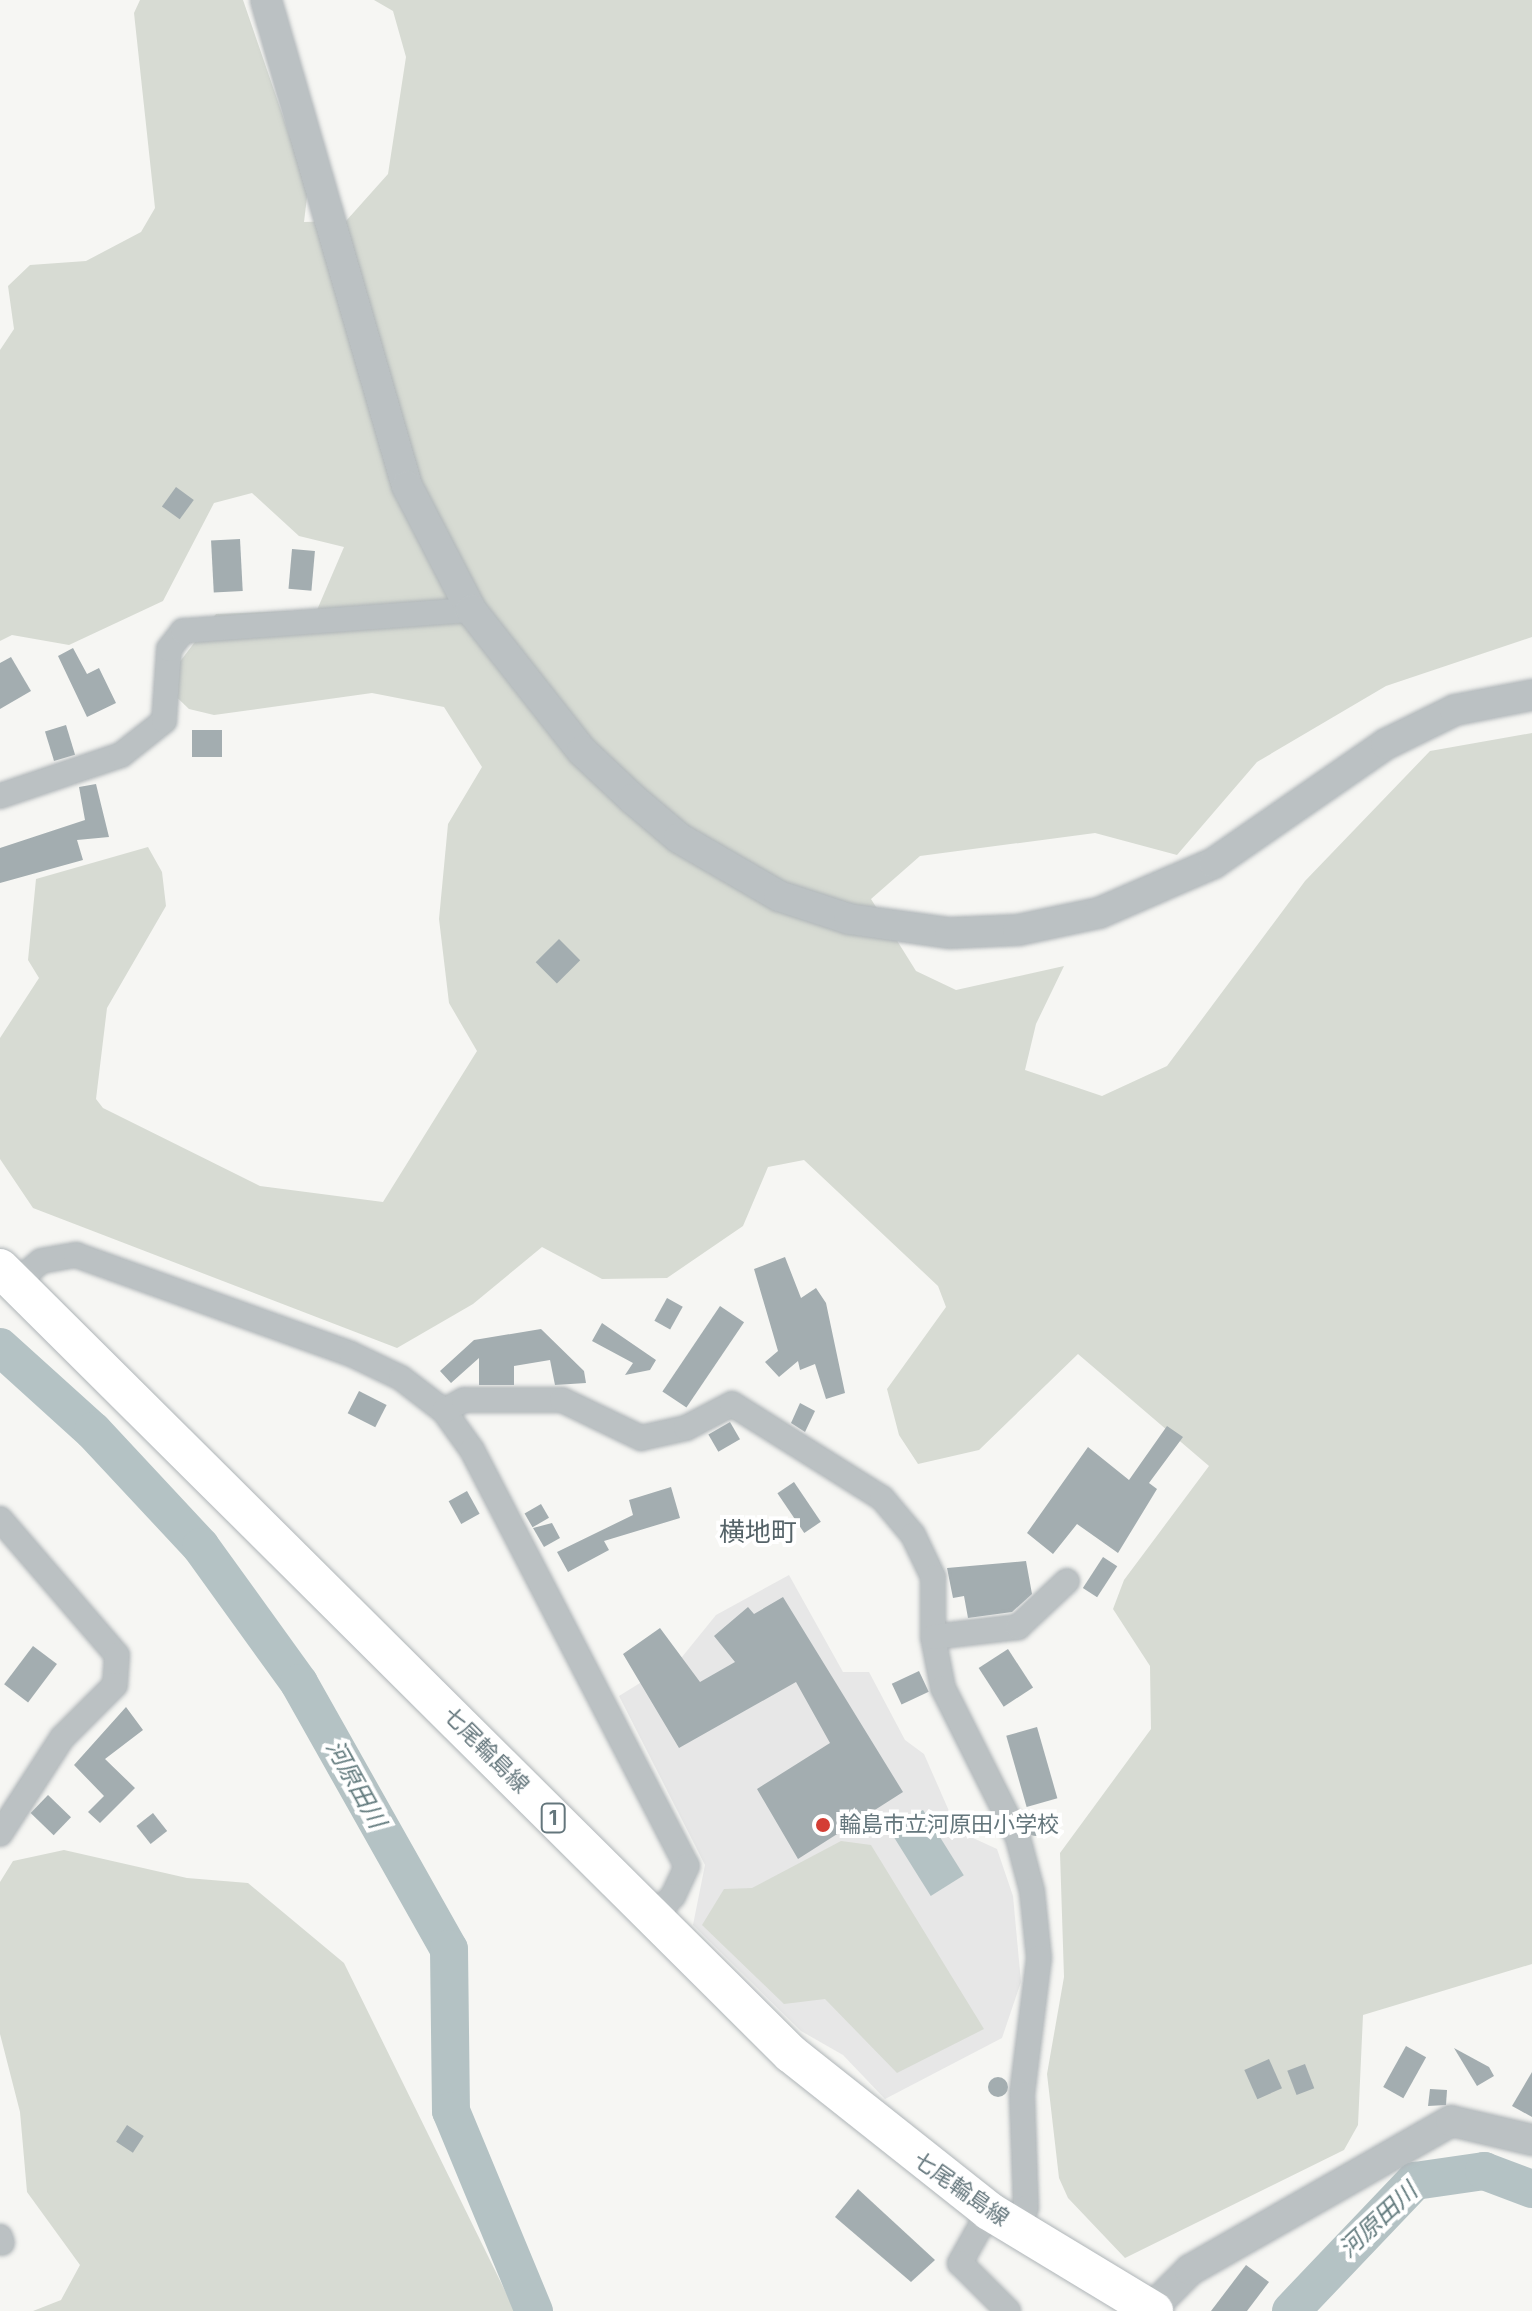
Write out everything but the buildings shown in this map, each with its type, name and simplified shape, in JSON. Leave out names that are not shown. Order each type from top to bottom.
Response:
[{"type":"main road","name":"七尾輪島線","points":[[8,1276],[653,1917],[846,2103],[1002,2219],[1152,2310]]},
{"type":"street","points":[[266,0],[407,486],[471,610],[582,751],[679,838],[779,896],[849,919],[950,933],[1018,930],[1099,913],[1214,863],[1386,744],[1441,716],[1532,695]]},
{"type":"street","points":[[0,796],[121,755],[164,721],[169,649],[183,631],[471,610]]},
{"type":"street","points":[[8,1276],[41,1261],[76,1255],[351,1354],[401,1378],[444,1411],[472,1450],[687,1866],[673,1896],[653,1917]]},
{"type":"street","points":[[444,1411],[464,1400],[562,1400],[641,1438],[686,1428],[732,1404],[882,1498],[913,1535],[933,1577],[933,1637],[943,1688],[1018,1838],[1032,1891],[1039,1958],[1022,2094],[1026,2208],[1002,2219],[960,2263],[1008,2311]]},
{"type":"street","points":[[0,1519],[117,1655],[115,1685],[62,1738],[0,1834]]},
{"type":"street","points":[[933,1637],[1018,1627],[1067,1581]]},
{"type":"street","points":[[1152,2310],[1190,2270],[1451,2121],[1532,2140]]},
{"type":"shaded area","points":[[140,0],[243,0],[308,189],[304,222],[346,221],[388,174],[406,57],[393,11],[374,0],[1532,0],[1532,637],[1386,686],[1257,762],[1177,855],[1095,833],[920,856],[871,899],[916,971],[956,990],[1064,966],[1036,1024],[1025,1070],[1102,1096],[1167,1066],[1305,881],[1430,751],[1532,733],[1532,1964],[1363,2015],[1358,2125],[1344,2150],[1125,2258],[1068,2198],[1059,2178],[1047,2074],[1064,1977],[1060,1853],[1151,1729],[1150,1666],[1113,1609],[1124,1580],[1209,1466],[1078,1354],[979,1450],[918,1464],[899,1435],[887,1389],[946,1307],[938,1286],[804,1160],[768,1167],[743,1226],[667,1278],[602,1279],[542,1247],[473,1304],[397,1348],[33,1208],[0,1159],[0,1038],[39,978],[28,960],[36,879],[148,847],[162,872],[166,906],[107,1008],[96,1099],[103,1108],[260,1186],[383,1202],[477,1051],[449,1003],[439,919],[448,824],[482,767],[444,707],[372,693],[214,715],[189,709],[163,684],[216,614],[317,610],[344,547],[299,536],[252,493],[214,503],[163,601],[69,645],[12,635],[0,641],[0,350],[14,329],[8,286],[30,265],[86,261],[141,232],[155,208],[134,13]]},
{"type":"shaded area","name":"輪島市立河原田小学校","points":[[789,1575],[843,1672],[869,1672],[905,1740],[924,1754],[949,1811],[973,1838],[997,1849],[1013,1896],[1021,1982],[1002,2038],[885,2099],[843,2055],[801,2031],[693,1925],[705,1865],[619,1696],[682,1657],[716,1615]]},
{"type":"shaded area","points":[[923,1810],[964,1875],[931,1896],[890,1831]]},
{"type":"shaded area","points":[[841,1841],[871,1845],[984,2029],[897,2073],[825,1999],[784,2004],[702,1925],[724,1889],[752,1888]]},
{"type":"shaded area","points":[[64,1850],[187,1878],[248,1883],[344,1963],[515,2311],[33,2311],[61,2300],[80,2265],[27,2192],[20,2112],[0,2034],[0,1882],[13,1861]]},
{"type":"waterway","name":"河原田川","points":[[0,1347],[93,1431],[201,1547],[299,1683],[449,1949],[451,2111],[534,2311]]},
{"type":"waterway","name":"河原田川","points":[[1291,2311],[1415,2181],[1484,2171],[1532,2189]]},
{"type":"place","name":"輪島市立河原田小学校","points":[[823,1825]]},
{"type":"district","name":"横地町","points":[[758,1532]]}]
